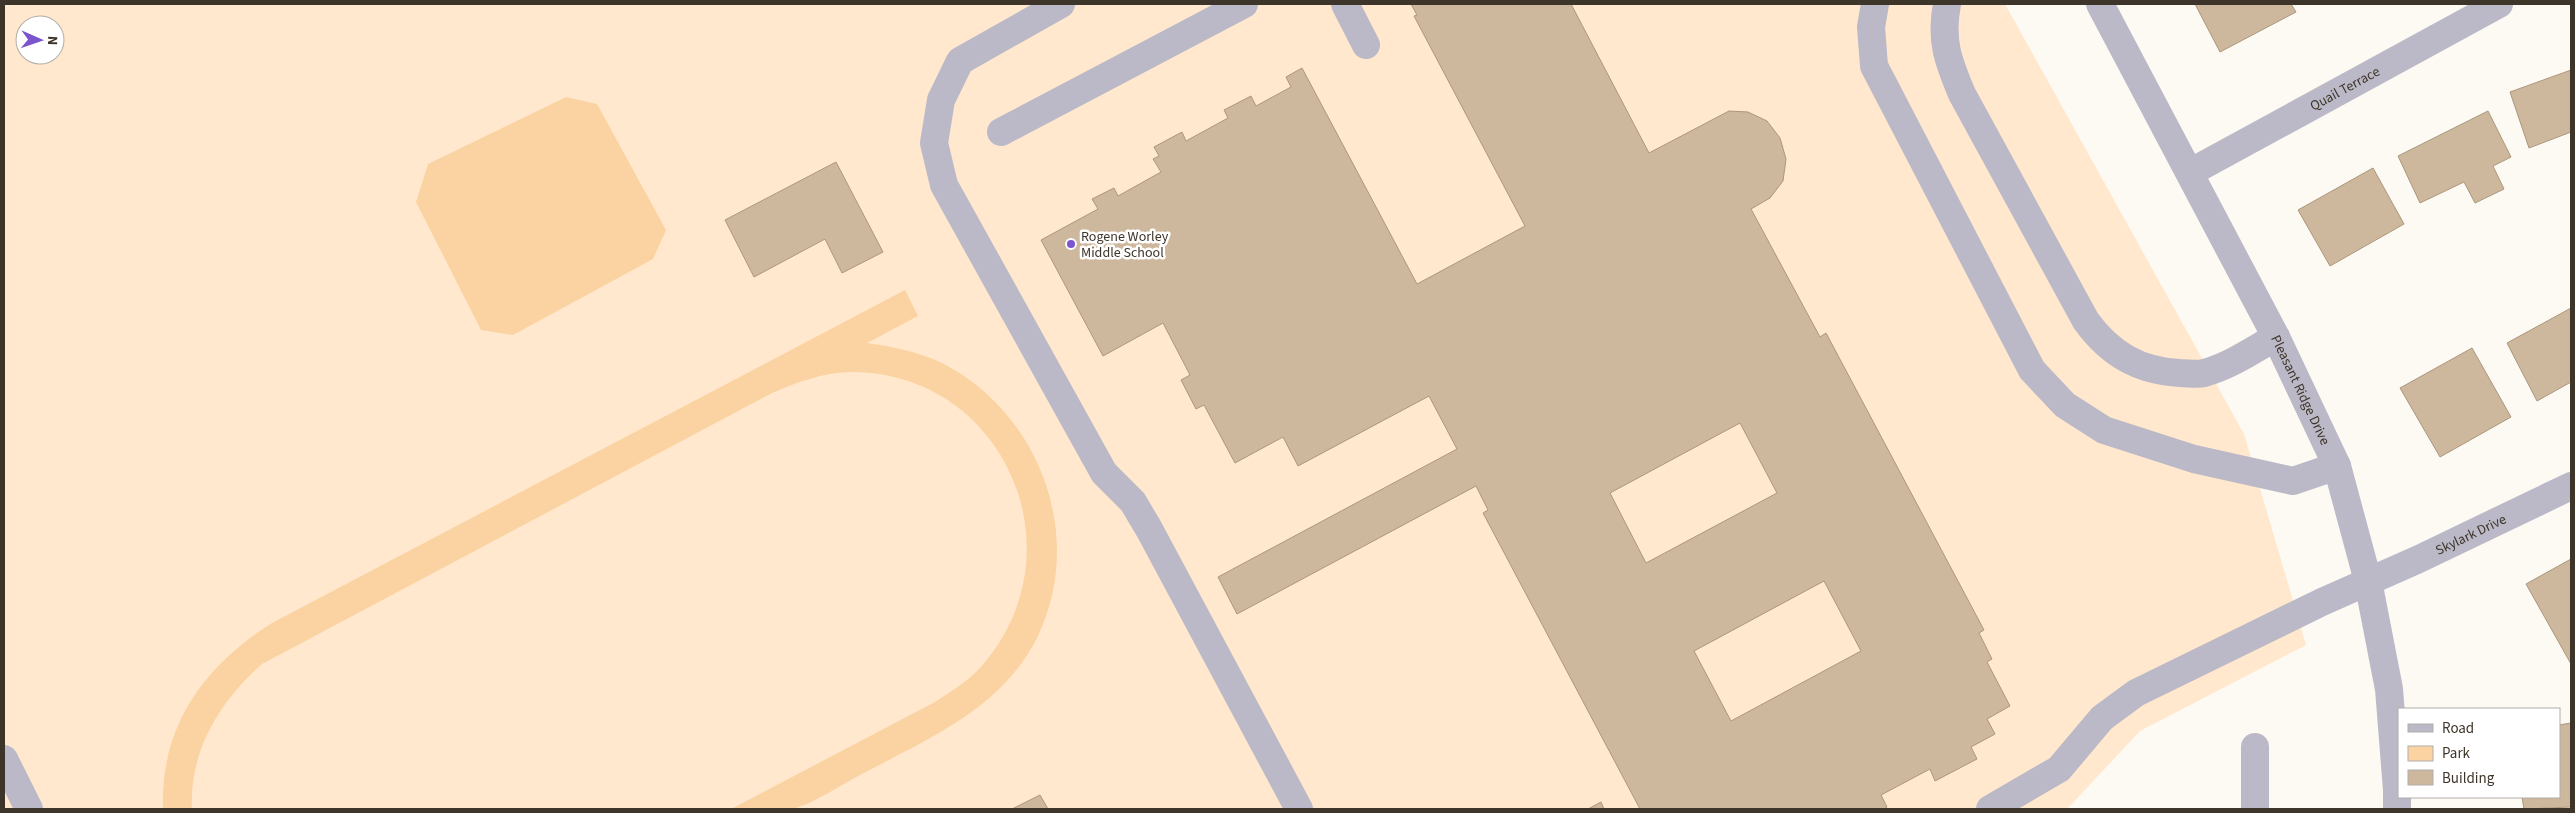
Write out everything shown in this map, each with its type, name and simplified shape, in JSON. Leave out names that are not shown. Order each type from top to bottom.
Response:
[{"type":"street","points":[[1061,4],[960,61],[941,100],[934,143],[944,184],[1104,473],[1133,502],[1149,529],[1299,809]]},
{"type":"street","points":[[1001,132],[1244,4]]},
{"type":"street","points":[[1345,4],[1366,46]]},
{"type":"street","points":[[1875,4],[1871,27],[1874,66],[2032,370],[2065,405],[2104,430],[2194,459],[2293,481],[2337,466]]},
{"type":"street","points":[[1947,4],[1943,25],[1947,58],[1962,94],[2086,321],[2100,340],[2120,356],[2141,366],[2169,372],[2202,373],[2234,362],[2276,337]]},
{"type":"street","name":"Pleasant Ridge Drive","points":[[2100,4],[2191,172],[2276,337],[2337,466],[2368,581],[2389,689],[2398,790],[2397,809]]},
{"type":"street","name":"Quail Terrace","points":[[2191,172],[2499,4]]},
{"type":"street","name":"Skylark Drive","points":[[1990,809],[2059,769],[2102,718],[2136,693],[2571,486]]},
{"type":"street","points":[[2255,746],[2256,809]]},
{"type":"street","points":[[4,759],[29,809]]},
{"type":"shaded area","name":"Rogene Worley Middle School","points":[[4,4],[2005,4],[2244,434],[2306,645],[2140,731],[2067,809],[4,809]]},
{"type":"green space","points":[[566,97],[597,104],[666,230],[653,259],[513,335],[481,330],[416,202],[428,164]]},
{"type":"green space","points":[[905,290],[918,316],[867,343],[907,350],[926,356],[944,364],[978,386],[1006,414],[1029,447],[1045,483],[1055,521],[1057,560],[1051,600],[1037,638],[1022,662],[1004,684],[962,719],[805,805],[783,810],[731,809],[935,702],[970,678],[980,668],[1010,623],[1025,574],[1025,525],[1012,478],[988,436],[952,403],[906,380],[842,372],[811,378],[772,393],[262,664],[233,694],[210,729],[196,767],[192,788],[192,809],[163,809],[164,779],[169,751],[178,725],[191,701],[207,679],[226,659],[272,623]]},
{"type":"building","points":[[1411,4],[1571,4],[1649,153],[1729,111],[1748,112],[1767,121],[1780,138],[1786,159],[1783,181],[1770,198],[1751,209],[1820,337],[1826,333],[1984,630],[1979,633],[1992,659],[1987,662],[2010,706],[1987,719],[1995,734],[1971,747],[1977,759],[1935,781],[1930,769],[1881,795],[1887,807],[1884,809],[1640,809],[1483,513],[1488,510],[1476,486],[1237,614],[1218,577],[1457,449],[1429,396],[1298,466],[1283,437],[1235,463],[1204,405],[1196,409],[1181,380],[1190,375],[1163,323],[1103,356],[1041,240],[1098,209],[1092,199],[1114,188],[1118,196],[1161,172],[1153,159],[1159,156],[1154,147],[1182,132],[1186,141],[1228,118],[1224,110],[1251,96],[1256,106],[1291,87],[1286,77],[1302,68],[1417,284],[1525,226],[1414,16],[1417,15]],"holes":[[[1740,423],[1777,493],[1646,563],[1610,493]],[[1824,581],[1861,651],[1731,721],[1694,651]]]},
{"type":"building","points":[[2195,4],[2291,4],[2296,12],[2220,52]]},
{"type":"building","points":[[2571,70],[2571,132],[2529,148],[2510,92]]},
{"type":"building","points":[[2488,111],[2511,157],[2493,166],[2504,189],[2475,203],[2464,182],[2420,203],[2398,156]]},
{"type":"building","points":[[836,162],[883,252],[842,273],[825,239],[754,277],[725,220]]},
{"type":"building","points":[[2373,168],[2404,224],[2330,266],[2298,210]]},
{"type":"building","points":[[2571,308],[2571,382],[2537,401],[2507,343]]},
{"type":"building","points":[[2472,348],[2511,417],[2440,457],[2400,388]]},
{"type":"building","points":[[2571,559],[2571,664],[2526,584]]},
{"type":"building","points":[[2571,723],[2571,807],[2524,809],[2522,798],[2560,798],[2560,725]]},
{"type":"building","points":[[1040,795],[1048,809],[1012,809]]},
{"type":"building","points":[[1601,802],[1604,809],[1588,809]]},
{"type":"place","name":"Rogene Worley Middle School","points":[[1071,244]]}]
